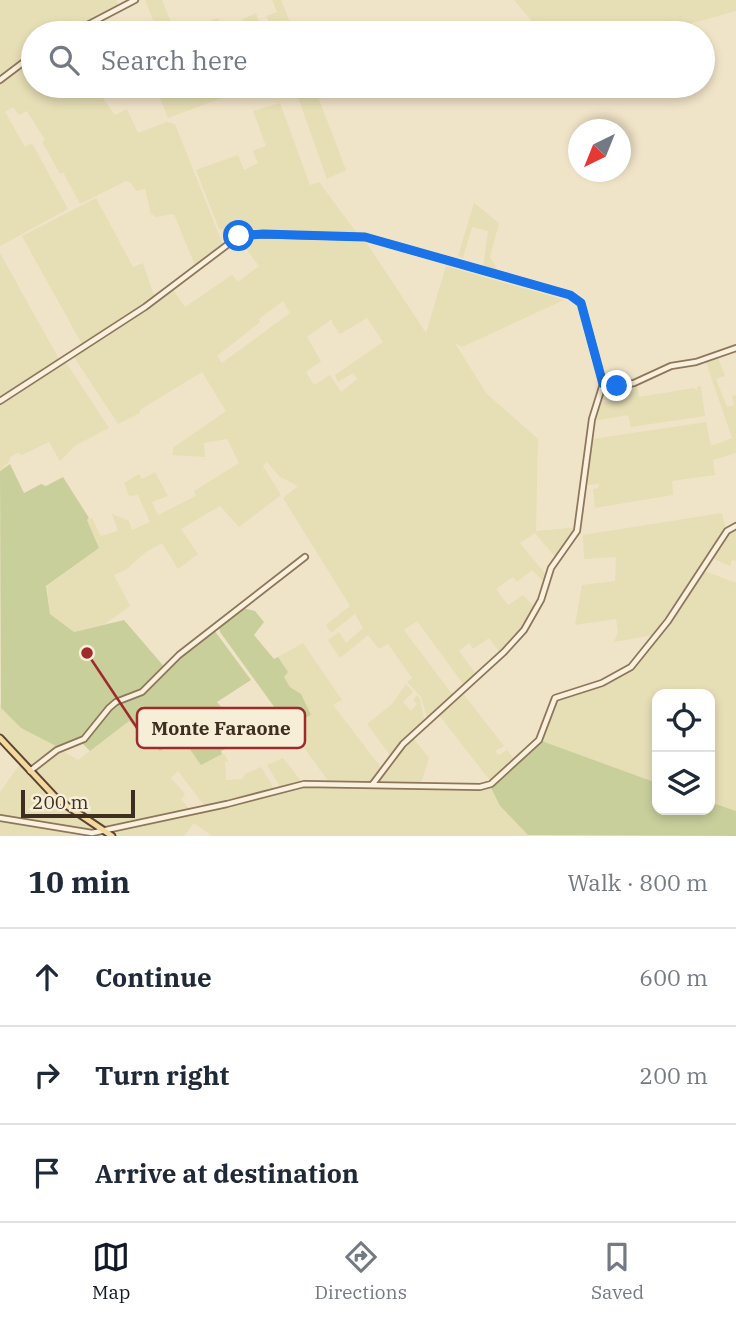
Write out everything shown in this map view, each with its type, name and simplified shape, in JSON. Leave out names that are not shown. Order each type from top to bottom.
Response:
[{"type":"main road","points":[[0,738],[57,799],[112,836]]},
{"type":"street","points":[[95,21],[135,0]]},
{"type":"street","points":[[0,80],[21,64]]},
{"type":"street","points":[[0,401],[145,307],[239,236],[246,234],[365,237],[570,295],[581,303],[603,384],[592,419],[577,531],[551,568],[541,600],[524,631],[403,744],[372,785]]},
{"type":"street","points":[[603,384],[617,386],[634,383],[671,366],[696,362],[736,348]]},
{"type":"street","points":[[0,818],[87,833],[227,804],[304,784],[480,787],[491,784],[538,740],[555,698],[602,683],[631,667],[668,621],[727,531],[736,526]]},
{"type":"street","points":[[30,771],[57,750],[84,739],[116,702],[142,692],[179,655],[306,557]]},
{"type":"shaded area","points":[[0,0],[116,0],[119,6],[91,21],[21,21],[21,63],[0,78]]},
{"type":"shaded area","points":[[145,0],[162,0],[171,21],[153,21]]},
{"type":"shaded area","points":[[272,0],[281,0],[289,21],[268,21],[266,16],[277,12]]},
{"type":"shaded area","points":[[514,0],[736,0],[736,11],[700,21],[532,21]]},
{"type":"shaded area","points":[[256,13],[259,21],[244,21],[243,19]]},
{"type":"shaded area","points":[[21,68],[21,98],[103,98],[115,115],[127,109],[138,133],[167,122],[175,124],[223,245],[222,249],[196,268],[174,214],[156,217],[151,214],[145,189],[136,191],[131,183],[126,181],[80,204],[63,172],[60,174],[42,142],[45,140],[27,111],[19,115],[13,107],[5,112],[25,147],[32,143],[68,209],[0,246],[0,84]]},
{"type":"shaded area","points":[[160,98],[222,98],[168,118]]},
{"type":"shaded area","points":[[298,98],[319,98],[346,170],[327,179]]},
{"type":"shaded area","points":[[280,103],[310,185],[319,182],[359,236],[244,232],[239,225],[233,223],[227,230],[219,229],[196,170],[238,155],[244,170],[258,163],[253,151],[266,146],[253,111]]},
{"type":"shaded area","points":[[96,198],[133,267],[143,263],[155,298],[172,288],[185,307],[232,275],[238,282],[259,266],[239,240],[246,235],[364,239],[426,333],[446,266],[564,300],[462,347],[455,343],[486,393],[538,439],[536,531],[580,527],[556,558],[535,533],[520,543],[547,576],[544,582],[532,570],[517,582],[513,577],[496,589],[508,605],[523,595],[533,606],[522,629],[501,654],[489,638],[473,649],[469,643],[459,651],[478,677],[466,688],[417,621],[404,630],[455,698],[428,722],[421,697],[407,682],[412,678],[388,644],[379,649],[368,635],[340,658],[328,640],[339,632],[346,643],[363,628],[355,614],[331,633],[326,625],[350,606],[283,498],[298,486],[280,477],[267,462],[263,466],[281,495],[239,527],[220,506],[181,529],[198,554],[178,569],[162,543],[146,552],[127,569],[114,575],[130,606],[105,624],[74,632],[50,614],[47,586],[99,548],[87,520],[92,518],[101,536],[118,531],[112,514],[129,521],[132,530],[150,522],[138,495],[129,496],[124,483],[139,474],[142,479],[155,472],[168,496],[152,502],[158,515],[196,496],[194,491],[239,463],[227,439],[204,443],[205,457],[172,455],[174,447],[226,411],[202,372],[140,410],[140,413],[118,424],[72,354],[83,346],[22,236]],"holes":[[[283,301],[290,313],[222,363],[217,356]],[[367,318],[383,342],[335,375],[338,382],[353,373],[357,379],[341,392],[330,375],[314,385],[306,372],[321,361],[307,337],[332,319],[340,334]]]},
{"type":"shaded area","points":[[474,203],[499,223],[490,257],[498,271],[483,268],[488,231],[472,227],[463,258],[458,256]]},
{"type":"shaded area","points":[[0,253],[60,361],[0,400]]},
{"type":"shaded area","points":[[718,358],[725,376],[716,379],[727,407],[734,405],[732,396],[736,395],[736,453],[713,460],[715,475],[672,481],[673,495],[595,508],[593,489],[598,488],[599,484],[588,485],[587,459],[591,459],[593,439],[706,422],[711,446],[732,438],[706,362]]},
{"type":"shaded area","points":[[64,359],[109,428],[76,445],[60,461],[49,442],[22,455],[18,453],[10,457],[9,462],[0,470],[0,402]]},
{"type":"shaded area","points":[[637,385],[639,397],[694,388],[697,391],[697,387],[701,386],[705,416],[631,427],[628,415],[594,421],[599,403],[617,400],[616,390]]},
{"type":"shaded area","points":[[722,513],[726,530],[653,635],[614,642],[618,632],[616,619],[575,625],[582,585],[615,581],[616,557],[584,559],[583,535]]},
{"type":"shaded area","points":[[736,528],[736,561],[732,560],[730,566],[711,558],[729,531]]},
{"type":"shaded area","points":[[702,570],[736,583],[736,811],[715,804],[715,689],[652,689],[652,781],[539,740],[557,700],[590,688],[630,666]]},
{"type":"shaded area","points":[[303,643],[342,700],[333,705],[383,770],[373,782],[329,782],[288,726],[311,715],[301,694],[290,687],[284,677],[288,672],[278,657]]},
{"type":"shaded area","points":[[406,684],[413,692],[403,702],[411,711],[417,704],[413,700],[417,695],[425,723],[392,758],[367,724],[392,704]]},
{"type":"shaded area","points":[[464,695],[504,746],[495,751],[499,755],[507,750],[515,760],[491,782],[439,715]]},
{"type":"shaded area","points":[[0,700],[1,708],[21,728],[58,747],[30,768],[0,734]]},
{"type":"shaded area","points":[[130,720],[149,737],[182,737],[201,764],[225,755],[228,761],[225,762],[226,780],[242,779],[245,774],[261,767],[274,788],[206,808],[178,771],[171,778],[185,794],[181,799],[191,811],[105,829],[63,802],[33,771],[61,750],[78,760]]},
{"type":"shaded area","points":[[413,738],[429,758],[421,784],[378,783]]},
{"type":"shaded area","points":[[283,758],[302,782],[280,787],[267,765]]},
{"type":"shaded area","points":[[20,764],[55,801],[95,830],[93,832],[49,826],[0,816],[0,792]]},
{"type":"shaded area","points":[[312,785],[490,786],[500,806],[529,836],[212,836],[194,823],[184,836],[112,834],[113,831]]},
{"type":"shaded area","points":[[0,819],[9,822],[97,836],[0,836]]},
{"type":"green space","points":[[10,464],[24,493],[63,477],[89,518],[87,520],[99,548],[46,586],[50,614],[74,632],[124,620],[167,670],[214,630],[251,680],[217,702],[248,739],[221,751],[222,754],[201,765],[182,738],[160,751],[149,742],[149,737],[138,725],[129,721],[90,751],[79,740],[58,747],[21,728],[1,708],[0,471]]},
{"type":"green space","points":[[243,608],[255,611],[264,622],[254,635],[274,659],[278,657],[288,672],[284,677],[290,687],[301,694],[311,715],[288,726],[220,632],[219,627]]},
{"type":"green space","points":[[539,740],[652,781],[652,815],[715,815],[715,804],[736,811],[736,836],[528,835],[500,806],[490,786]]},
{"type":"place","name":"Monte Faraone","points":[[87,653]]},
{"type":"route","points":[[239,236],[263,234],[365,237],[570,295],[581,303],[603,384],[617,386]]}]
